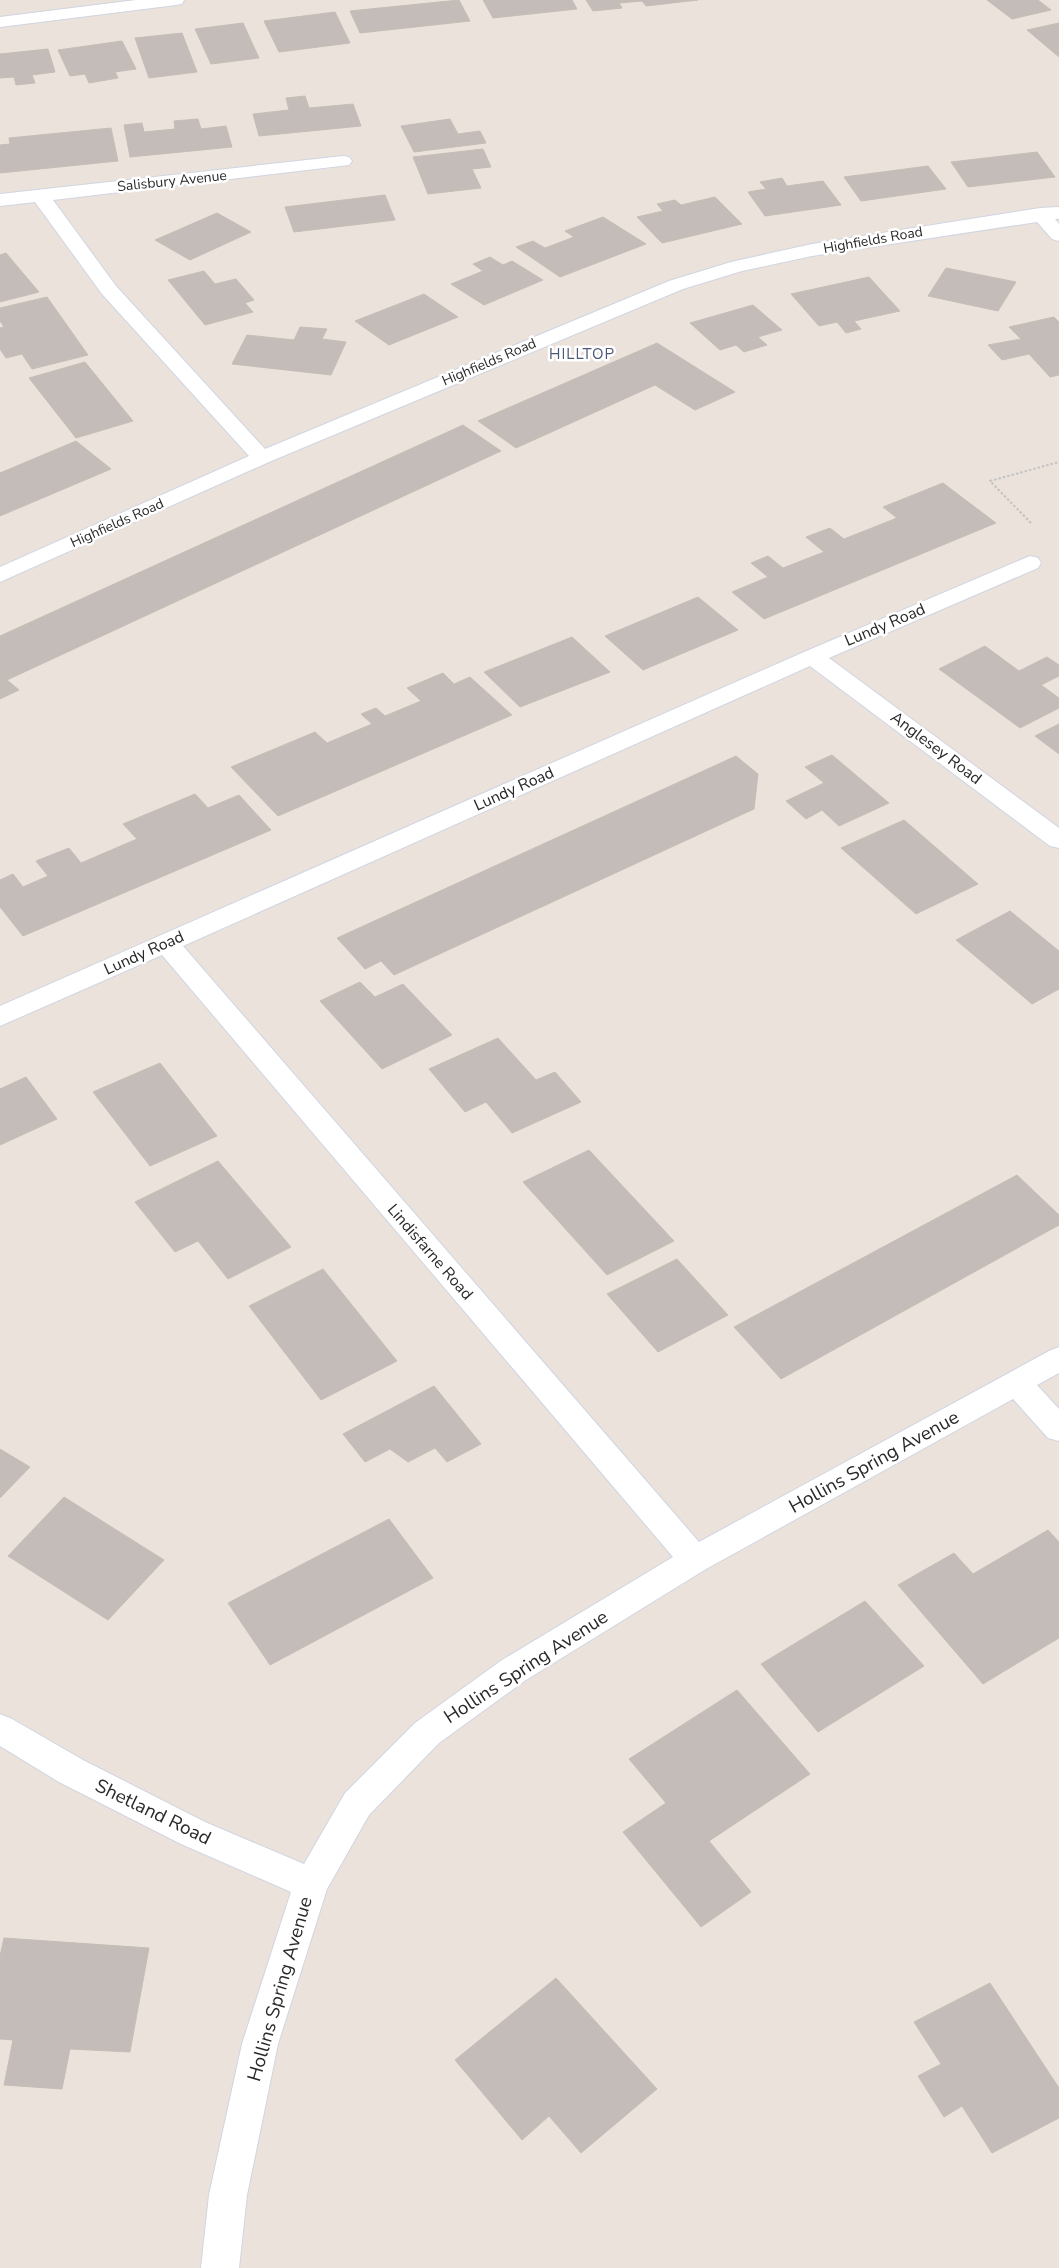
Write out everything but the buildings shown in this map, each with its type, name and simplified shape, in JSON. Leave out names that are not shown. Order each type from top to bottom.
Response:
[{"type":"street","points":[[0,22],[176,0]]},
{"type":"street","name":"Salisbury Avenue","points":[[0,200],[343,161]]},
{"type":"street","points":[[40,195],[109,290],[262,458]]},
{"type":"street","points":[[1050,214],[1059,235]]},
{"type":"street","name":"Highfields Road","points":[[0,576],[262,458],[676,285],[738,266],[812,250],[1050,214]]},
{"type":"street","name":"Lundy Road","points":[[0,1017],[812,657],[1030,563]]},
{"type":"street","name":"Anglesey Road","points":[[812,657],[1059,840]]},
{"type":"street","name":"Lindisfarne Road","points":[[166,943],[695,1560]]},
{"type":"street","name":"Hollins Spring Avenue","points":[[220,2268],[228,2195],[260,2044],[311,1884],[357,1804],[427,1733],[514,1670],[695,1560],[1059,1359]]},
{"type":"street","points":[[1017,1383],[1059,1429]]},
{"type":"street","name":"Shetland Road","points":[[0,1729],[71,1771],[184,1828],[311,1884]]},
{"type":"path","points":[[1030,563],[1034,525],[990,482],[1059,462]]},
{"type":"district","name":"HILLTOP","points":[[582,354]]}]
